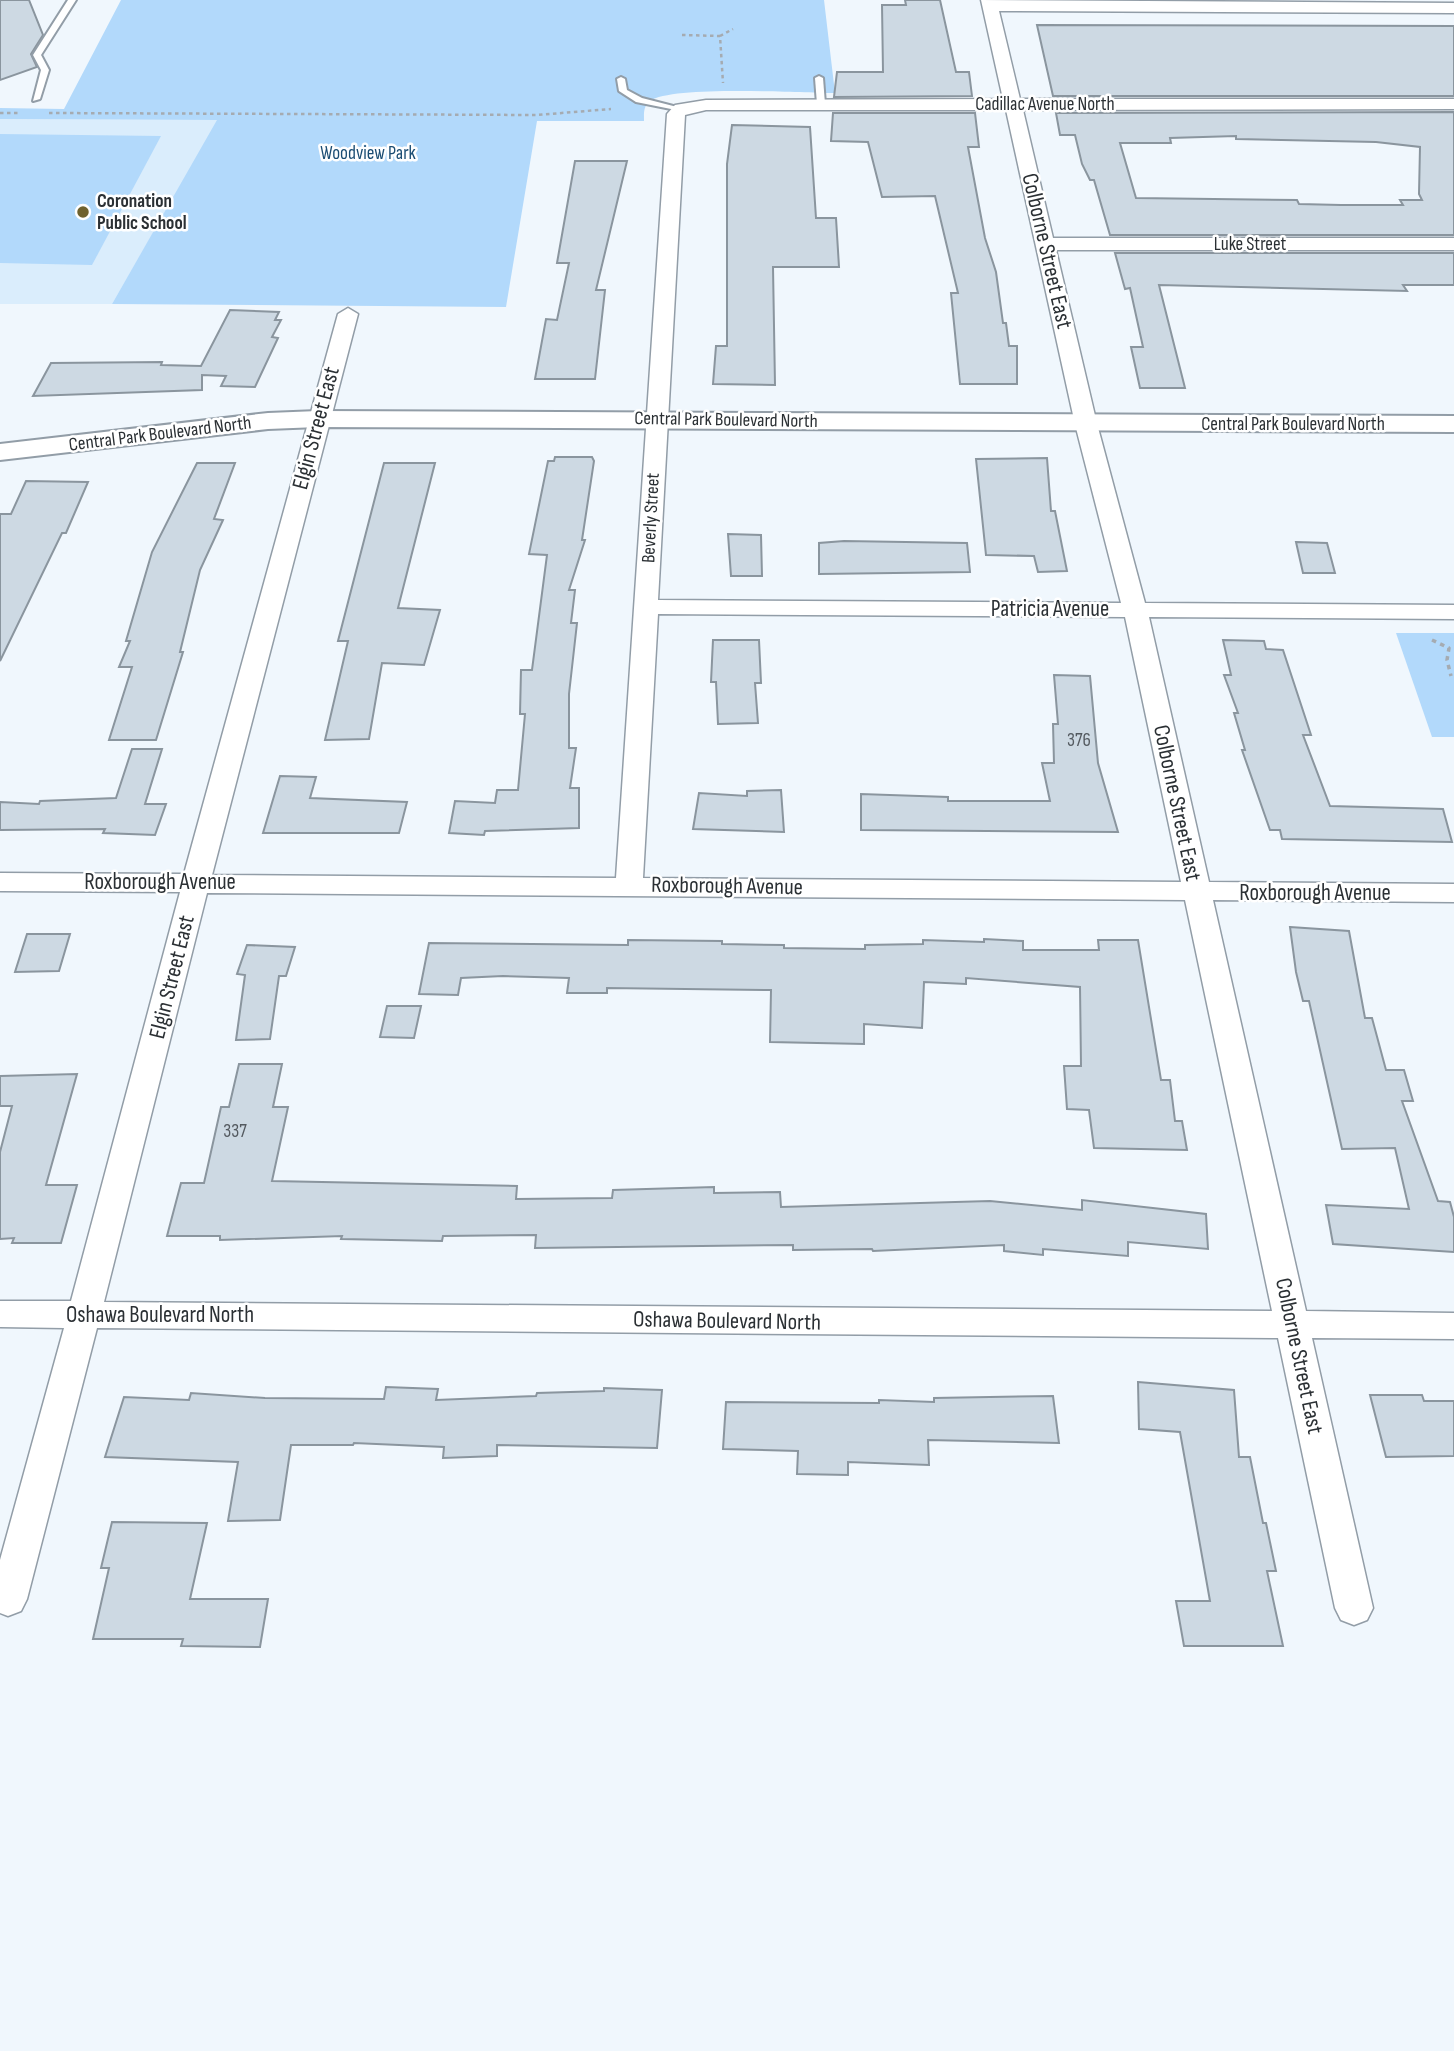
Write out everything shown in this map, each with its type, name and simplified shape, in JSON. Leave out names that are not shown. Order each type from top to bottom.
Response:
[{"type":"street","points":[[990,3],[1454,8]]},
{"type":"street","name":"Colborne Street East","points":[[990,3],[1086,424],[1135,610],[1196,893],[1258,1160],[1291,1327],[1354,1608]]},
{"type":"street","name":"Cadillac Avenue North","points":[[681,108],[706,104],[1454,104]]},
{"type":"street","name":"Beverly Street","points":[[629,885],[673,152],[676,114],[681,108]]},
{"type":"street","name":"Luke Street","points":[[1045,244],[1454,244]]},
{"type":"street","name":"Elgin Street East","points":[[8,1599],[86,1314],[195,882],[348,314]]},
{"type":"street","name":"Central Park Boulevard North","points":[[0,452],[268,421],[318,419],[1454,424]]},
{"type":"street","name":"Patricia Avenue","points":[[646,607],[1454,612]]},
{"type":"street","name":"Roxborough Avenue","points":[[0,882],[1454,893]]},
{"type":"street","name":"Oshawa Boulevard North","points":[[0,1314],[1291,1327],[1454,1326]]},
{"type":"lane","points":[[36,99],[45,70],[37,55],[72,0]]},
{"type":"lane","points":[[819,78],[821,104]]},
{"type":"lane","points":[[621,79],[623,91],[630,96],[681,108]]},
{"type":"path","points":[[682,35],[720,36],[733,29]]},
{"type":"path","points":[[720,36],[723,82],[720,94]]},
{"type":"path","points":[[41,113],[537,115],[616,108]]},
{"type":"path","points":[[0,113],[27,113]]},
{"type":"path","points":[[1427,637],[1449,648]]},
{"type":"path","points":[[1451,676],[1447,660],[1449,648],[1454,643]]},
{"type":"shaded area","name":"Coronation Public School","points":[[0,119],[218,120],[112,304],[0,304]]},
{"type":"green space","name":"Woodview Park","points":[[121,0],[824,0],[835,93],[683,93],[650,101],[645,108],[644,121],[537,121],[506,307],[112,304],[217,120],[0,119],[0,108],[64,109]]},
{"type":"green space","points":[[0,134],[161,136],[92,265],[0,263]]},
{"type":"green space","points":[[1396,633],[1454,633],[1454,737],[1432,737]]},
{"type":"building","points":[[0,0],[29,0],[43,35],[31,54],[37,67],[0,80]]},
{"type":"building","points":[[905,0],[940,0],[956,72],[969,72],[972,96],[834,97],[837,72],[883,72],[882,5],[906,5]]},
{"type":"building","points":[[1037,25],[1454,26],[1454,96],[1053,96]]},
{"type":"building","points":[[1454,112],[1454,235],[1110,235],[1094,180],[1090,180],[1082,164],[1075,135],[1060,135],[1056,113]],"holes":[[[1236,136],[1236,139],[1376,142],[1420,147],[1419,194],[1422,200],[1400,200],[1403,205],[1341,205],[1299,204],[1297,200],[1136,198],[1120,143],[1171,143],[1170,138]]]},
{"type":"building","points":[[833,113],[975,113],[979,147],[968,147],[985,238],[996,272],[1003,323],[1006,323],[1009,346],[1017,346],[1017,384],[960,384],[951,293],[958,293],[935,196],[882,197],[868,142],[831,141]]},
{"type":"building","points":[[732,125],[810,127],[816,218],[836,218],[839,267],[773,267],[775,385],[713,384],[716,346],[727,346],[727,164]]},
{"type":"building","points":[[575,161],[627,161],[596,290],[605,290],[595,379],[535,379],[546,319],[557,320],[569,263],[557,263]]},
{"type":"building","points":[[1115,253],[1454,253],[1454,285],[1403,285],[1407,291],[1159,285],[1185,388],[1140,388],[1131,347],[1143,347],[1130,288],[1125,289]]},
{"type":"building","points":[[230,310],[279,312],[275,320],[281,320],[272,337],[278,338],[255,387],[221,386],[226,376],[202,375],[202,390],[33,396],[51,363],[162,362],[161,365],[201,366]]},
{"type":"building","points":[[555,457],[592,457],[594,461],[582,540],[585,540],[569,590],[575,590],[571,623],[577,623],[569,694],[569,748],[576,748],[570,788],[579,788],[579,828],[485,831],[484,835],[449,833],[455,801],[495,803],[497,790],[518,790],[525,714],[520,714],[521,670],[532,670],[547,555],[529,554],[548,461],[554,461]]},
{"type":"building","points":[[1047,458],[1051,511],[1055,511],[1067,571],[1038,572],[1034,556],[986,555],[976,459]]},
{"type":"building","points":[[197,463],[235,463],[214,519],[223,520],[200,570],[180,652],[183,652],[156,740],[109,740],[132,667],[119,667],[130,641],[126,641],[152,552]]},
{"type":"building","points":[[384,463],[435,463],[398,608],[440,610],[424,665],[382,663],[369,739],[325,740],[348,641],[338,641]]},
{"type":"building","points":[[26,481],[88,482],[66,533],[62,533],[0,661],[0,514],[11,514]]},
{"type":"building","points":[[728,534],[761,535],[762,576],[731,576]]},
{"type":"building","points":[[1296,542],[1327,543],[1335,573],[1303,573]]},
{"type":"building","points":[[819,543],[967,543],[970,572],[819,574]]},
{"type":"building","points":[[713,640],[759,640],[761,683],[755,683],[758,723],[718,724],[716,682],[711,682]]},
{"type":"building","points":[[1223,640],[1264,641],[1266,649],[1283,650],[1311,735],[1303,735],[1330,806],[1443,809],[1452,842],[1282,839],[1280,830],[1270,830],[1242,750],[1245,750],[1234,713],[1238,713],[1224,675],[1231,675]]},
{"type":"building","points":[[1054,675],[1090,676],[1098,763],[1118,832],[861,830],[861,794],[948,797],[948,801],[1050,801],[1042,763],[1054,763],[1053,724],[1058,724]]},
{"type":"building","points":[[132,749],[162,749],[145,804],[166,804],[155,835],[103,833],[105,829],[0,830],[0,802],[39,804],[40,801],[116,798]]},
{"type":"building","points":[[280,776],[316,777],[310,798],[407,802],[399,833],[263,833]]},
{"type":"building","points":[[781,790],[784,832],[693,829],[699,793],[747,796],[747,791]]},
{"type":"building","points":[[1290,927],[1349,931],[1365,1018],[1372,1018],[1386,1070],[1404,1070],[1413,1101],[1402,1101],[1438,1201],[1450,1202],[1454,1217],[1454,1252],[1333,1244],[1326,1205],[1409,1209],[1395,1148],[1342,1149],[1309,1001],[1303,1001],[1296,972]]},
{"type":"building","points":[[27,934],[70,934],[59,971],[15,972]]},
{"type":"building","points":[[984,939],[1023,941],[1023,950],[1099,950],[1098,940],[1138,940],[1161,1080],[1170,1080],[1175,1121],[1182,1121],[1187,1150],[1094,1148],[1089,1110],[1067,1109],[1064,1066],[1081,1066],[1080,987],[966,978],[966,984],[924,982],[922,1028],[864,1024],[864,1044],[770,1042],[771,990],[607,988],[607,993],[567,993],[569,978],[503,976],[461,978],[458,995],[419,994],[429,943],[628,945],[628,940],[722,941],[722,944],[784,945],[784,948],[865,949],[865,945],[923,944],[923,940],[984,942]]},
{"type":"building","points":[[247,945],[295,947],[286,976],[279,976],[270,1039],[236,1040],[245,975],[237,974]]},
{"type":"building","points":[[387,1006],[421,1006],[414,1038],[380,1037]]},
{"type":"building","points":[[239,1064],[282,1064],[273,1107],[288,1107],[272,1181],[517,1186],[516,1199],[612,1198],[613,1190],[714,1187],[714,1193],[780,1192],[781,1207],[990,1201],[1082,1210],[1082,1200],[1206,1214],[1208,1249],[1128,1242],[1128,1256],[1043,1249],[1043,1255],[1004,1251],[1004,1245],[873,1251],[793,1250],[793,1245],[535,1248],[536,1235],[443,1236],[442,1241],[341,1239],[342,1236],[220,1240],[220,1236],[167,1236],[181,1183],[204,1183],[221,1107],[229,1107]]},
{"type":"building","points":[[77,1074],[46,1185],[77,1185],[61,1243],[12,1243],[14,1238],[0,1239],[0,1152],[12,1106],[0,1106],[0,1076]]},
{"type":"building","points":[[1138,1382],[1234,1390],[1239,1457],[1250,1457],[1263,1523],[1266,1523],[1276,1571],[1267,1571],[1283,1646],[1184,1646],[1176,1601],[1210,1601],[1180,1432],[1139,1429]]},
{"type":"building","points":[[386,1387],[438,1389],[436,1400],[536,1396],[537,1393],[604,1391],[604,1388],[662,1390],[657,1448],[497,1445],[497,1456],[443,1458],[444,1447],[354,1443],[291,1445],[280,1520],[228,1521],[238,1462],[105,1457],[124,1397],[189,1400],[191,1393],[265,1398],[384,1399]]},
{"type":"building","points":[[1370,1395],[1422,1395],[1424,1401],[1454,1401],[1454,1456],[1386,1457]]},
{"type":"building","points":[[1053,1396],[1059,1443],[928,1440],[929,1465],[848,1462],[848,1475],[797,1474],[798,1451],[723,1449],[726,1402],[934,1402],[934,1398]]},
{"type":"building","points":[[112,1522],[207,1523],[190,1599],[268,1599],[260,1647],[181,1646],[183,1639],[93,1639],[109,1568],[101,1568]]},
{"type":"place","name":"Coronation Public School","points":[[83,212]]}]
